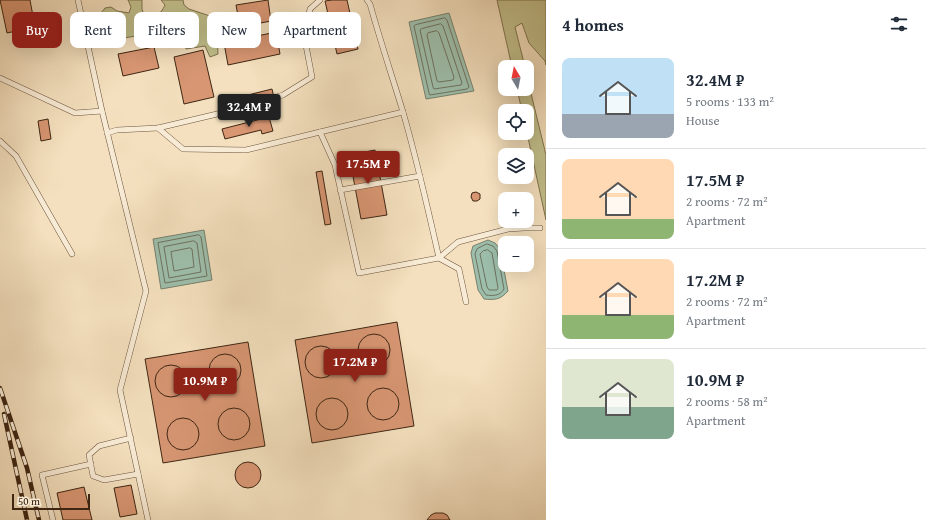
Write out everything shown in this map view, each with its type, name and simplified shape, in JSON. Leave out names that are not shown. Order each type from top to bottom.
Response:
[{"type":"lane","points":[[78,0],[107,133],[146,291],[120,390],[148,520]]},
{"type":"lane","points":[[107,133],[117,130],[158,128],[234,110],[282,95],[312,77],[304,36],[310,9],[320,0]]},
{"type":"lane","points":[[367,0],[370,4],[403,112],[439,258],[459,269],[466,302]]},
{"type":"lane","points":[[0,78],[75,112],[102,111]]},
{"type":"lane","points":[[158,128],[183,149],[246,150],[403,112]]},
{"type":"lane","points":[[320,132],[335,165],[359,273],[439,258],[458,242],[508,229],[540,228]]},
{"type":"lane","points":[[0,141],[16,156],[72,254]]},
{"type":"lane","points":[[340,190],[420,176]]},
{"type":"lane","points":[[131,438],[99,446],[89,454],[93,476],[104,480],[138,474]]},
{"type":"lane","points":[[53,520],[42,475],[91,464]]},
{"type":"shaded area","points":[[128,0],[142,0],[143,12],[134,12],[134,36],[126,38],[126,12],[129,13],[131,7]]},
{"type":"shaded area","points":[[161,0],[183,0],[184,5],[189,9],[198,12],[161,12],[165,5]]},
{"type":"shaded area","points":[[497,0],[546,0],[546,65],[545,61],[529,43],[522,23],[515,27],[523,60],[510,60]]},
{"type":"shaded area","points":[[111,7],[117,11],[123,12],[102,12],[105,8]]},
{"type":"shaded area","points":[[199,12],[207,15],[207,48],[218,48],[218,54],[210,57],[205,46],[199,47]]},
{"type":"shaded area","points":[[519,96],[532,96],[534,104],[520,104]]},
{"type":"shaded area","points":[[534,106],[546,155],[546,220],[534,165],[534,148],[530,148],[529,140],[534,140]]},
{"type":"water","points":[[449,13],[474,91],[426,99],[409,22]]},
{"type":"water","points":[[204,230],[212,280],[161,289],[153,239]]},
{"type":"water","points":[[488,240],[495,243],[498,247],[498,272],[504,272],[508,291],[500,298],[484,299],[478,290],[471,253],[473,246]]},
{"type":"building","points":[[0,0],[30,0],[32,12],[12,12],[12,32],[7,33]]},
{"type":"building","points":[[268,0],[269,21],[261,23],[261,12],[237,12],[236,5]]},
{"type":"building","points":[[347,0],[350,12],[327,12],[325,1]]},
{"type":"building","points":[[269,33],[269,48],[279,48],[280,54],[228,65],[225,48],[261,48],[261,35]]},
{"type":"building","points":[[154,48],[159,68],[123,76],[118,54]]},
{"type":"building","points":[[336,48],[358,48],[358,49],[337,54]]},
{"type":"building","points":[[203,50],[214,97],[184,104],[174,57]]},
{"type":"building","points":[[272,89],[277,111],[245,119],[240,97]]},
{"type":"building","points":[[269,117],[273,131],[262,134],[261,130],[225,139],[222,129]]},
{"type":"building","points":[[48,119],[51,139],[41,141],[38,121]]},
{"type":"building","points":[[375,150],[387,215],[361,219],[349,155]]},
{"type":"building","points":[[322,171],[331,224],[325,225],[316,172]]},
{"type":"building","points":[[476,192],[480,194],[480,199],[473,201],[471,197],[472,193]]},
{"type":"building","points":[[397,322],[414,426],[312,443],[295,340]]},
{"type":"building","points":[[374,334],[385,339],[390,350],[385,361],[374,366],[363,361],[358,350],[363,339]]},
{"type":"building","points":[[248,342],[265,446],[163,463],[145,359]]},
{"type":"building","points":[[318,346],[324,346],[334,353],[337,362],[336,368],[330,375],[324,378],[318,378],[308,371],[305,365],[305,359],[312,349]]},
{"type":"building","points":[[225,354],[236,359],[241,370],[236,381],[225,386],[214,381],[209,370],[214,359]]},
{"type":"building","points":[[168,365],[174,365],[184,372],[187,381],[186,387],[180,394],[174,397],[168,397],[158,390],[155,384],[155,378],[162,368]]},
{"type":"building","points":[[383,388],[394,393],[399,404],[394,415],[383,420],[372,415],[367,404],[372,393]]},
{"type":"building","points":[[329,398],[335,398],[345,405],[348,414],[347,420],[341,427],[335,430],[329,430],[319,423],[316,417],[316,411],[323,401]]},
{"type":"building","points":[[234,408],[245,413],[250,424],[245,435],[234,440],[223,435],[218,424],[223,413]]},
{"type":"building","points":[[180,418],[186,418],[196,425],[199,434],[198,440],[192,447],[186,450],[180,450],[170,443],[167,437],[167,431],[174,421]]},
{"type":"building","points":[[248,462],[257,466],[261,475],[257,484],[248,488],[239,484],[235,475],[239,466]]},
{"type":"building","points":[[131,485],[137,514],[120,517],[114,488]]},
{"type":"building","points":[[84,487],[92,520],[63,520],[57,493]]},
{"type":"building","points":[[435,513],[443,513],[447,515],[450,520],[427,520]]},
{"type":"railway","points":[[0,388],[27,468],[39,520]]},
{"type":"railway","points":[[4,414],[27,520]]}]
